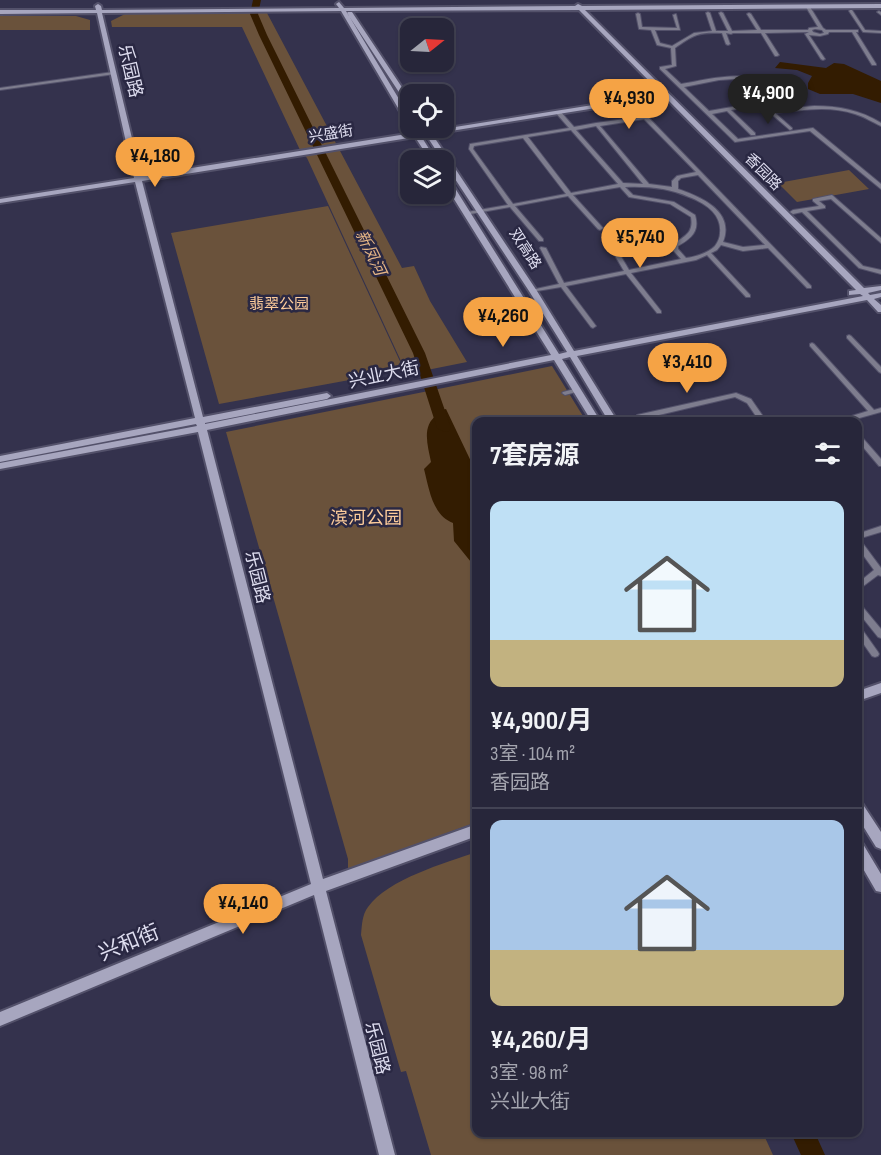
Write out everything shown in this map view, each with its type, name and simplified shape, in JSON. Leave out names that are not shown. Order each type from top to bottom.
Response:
[{"type":"street","points":[[0,12],[324,6],[881,8]]},
{"type":"street","points":[[282,9],[324,6]]},
{"type":"street","points":[[339,6],[400,106]]},
{"type":"street","points":[[347,6],[400,89]]},
{"type":"street","points":[[580,6],[603,8],[881,8]]},
{"type":"street","name":"香园路","points":[[580,6],[596,18],[793,212],[874,294],[881,310]]},
{"type":"street","name":"香园路","points":[[580,6],[667,95],[874,294]]},
{"type":"street","points":[[0,7],[98,9]]},
{"type":"street","points":[[267,7],[328,11],[345,18]]},
{"type":"street","points":[[362,31],[357,15],[375,7]]},
{"type":"street","points":[[805,7],[821,28],[827,31],[881,32]]},
{"type":"street","points":[[805,7],[812,31]]},
{"type":"street","points":[[596,18],[595,12],[603,8]]},
{"type":"street","name":"乐园路","points":[[98,9],[138,178],[387,1155]]},
{"type":"street","points":[[851,11],[864,32]]},
{"type":"street","points":[[721,13],[731,33]]},
{"type":"street","points":[[638,14],[640,28],[653,29],[679,29],[675,15]]},
{"type":"street","points":[[708,14],[715,33]]},
{"type":"street","points":[[749,14],[777,55]]},
{"type":"street","points":[[821,28],[807,34],[823,59]]},
{"type":"street","points":[[653,29],[658,44],[673,47],[695,34],[812,31],[820,35],[827,31]]},
{"type":"street","points":[[853,32],[874,64]]},
{"type":"street","points":[[724,33],[728,44]]},
{"type":"street","points":[[673,47],[674,66],[662,68],[737,141],[811,129],[881,187]]},
{"type":"street","points":[[0,89],[113,73]]},
{"type":"street","points":[[680,86],[747,77],[763,84],[773,95],[774,100],[771,102],[708,113]]},
{"type":"street","name":"兴盛街","points":[[454,126],[667,95]]},
{"type":"street","points":[[762,104],[790,129]]},
{"type":"street","points":[[771,112],[834,106],[862,114],[881,125]]},
{"type":"street","points":[[728,110],[753,134]]},
{"type":"street","points":[[558,112],[620,185],[637,199],[672,203],[693,216],[696,225],[693,232],[675,245],[675,249],[684,260]]},
{"type":"street","points":[[541,240],[512,206],[471,149],[472,145],[645,117],[809,287]]},
{"type":"street","points":[[596,124],[648,185]]},
{"type":"street","name":"兴盛街","points":[[0,201],[306,152],[400,132]]},
{"type":"street","points":[[524,136],[570,195],[600,228]]},
{"type":"street","name":"双高路","points":[[432,138],[533,291],[611,417]]},
{"type":"street","points":[[675,189],[675,181],[679,177],[700,172]]},
{"type":"street","points":[[467,214],[620,185],[648,185],[675,189],[692,195],[715,210],[724,226],[720,243],[708,252],[684,260],[533,291]]},
{"type":"street","name":"双高路","points":[[454,193],[594,417]]},
{"type":"street","points":[[793,212],[823,207],[815,200],[832,196],[881,241]]},
{"type":"street","points":[[803,210],[861,267],[881,272]]},
{"type":"street","points":[[607,237],[627,272],[659,312]]},
{"type":"street","points":[[720,243],[743,249],[770,246]]},
{"type":"street","points":[[543,248],[562,285],[593,326]]},
{"type":"street","points":[[708,252],[748,296]]},
{"type":"street","name":"兴业大街","points":[[0,466],[569,351],[874,294]]},
{"type":"street","points":[[849,337],[881,371]]},
{"type":"street","points":[[812,345],[872,412]]},
{"type":"street","points":[[566,393],[578,390]]},
{"type":"street","points":[[639,417],[736,395],[748,402],[760,417]]},
{"type":"street","points":[[856,417],[881,410]]},
{"type":"street","name":"兴业大街","points":[[0,459],[201,424]]},
{"type":"street","points":[[862,442],[881,464]]},
{"type":"street","points":[[862,534],[881,529]]},
{"type":"street","points":[[862,548],[880,572],[862,584]]},
{"type":"street","points":[[862,612],[881,635]]},
{"type":"street","points":[[862,636],[875,654]]},
{"type":"street","points":[[862,695],[881,688]]},
{"type":"street","points":[[862,813],[881,843]]},
{"type":"street","name":"兴和街","points":[[0,1019],[319,887],[472,832]]},
{"type":"street","points":[[862,855],[881,886]]},
{"type":"green space","points":[[267,13],[402,268],[414,266],[430,301],[467,362],[407,374],[307,158],[300,150],[242,27],[112,27],[111,21],[125,14]]},
{"type":"green space","points":[[0,16],[76,16],[90,20],[90,30],[0,30]]},
{"type":"green space","points":[[849,170],[869,189],[797,202],[778,183]]},
{"type":"green space","name":"翡翠公园","points":[[328,206],[404,370],[219,404],[171,233]]},
{"type":"green space","name":"滨河公园","points":[[552,366],[584,417],[472,417],[472,824],[348,869],[348,859],[226,432]]},
{"type":"green space","points":[[472,854],[472,1137],[765,1137],[773,1155],[431,1155],[406,1071],[401,1072],[361,935],[365,913],[377,897],[403,880]]},
{"type":"shaded area","points":[[780,62],[826,68],[834,63],[844,64],[881,81],[881,103],[853,94],[820,94],[808,89],[812,76],[797,70],[775,68]]},
{"type":"shaded area","points":[[446,409],[472,464],[472,563],[454,541],[453,523],[440,514],[436,507],[424,469],[431,462],[427,430],[437,415],[436,411]]},
{"type":"shaded area","points":[[793,1137],[817,1137],[825,1155],[801,1155]]},
{"type":"waterway","name":"新凤河","points":[[257,0],[254,14],[263,35],[419,353],[444,428]]}]
